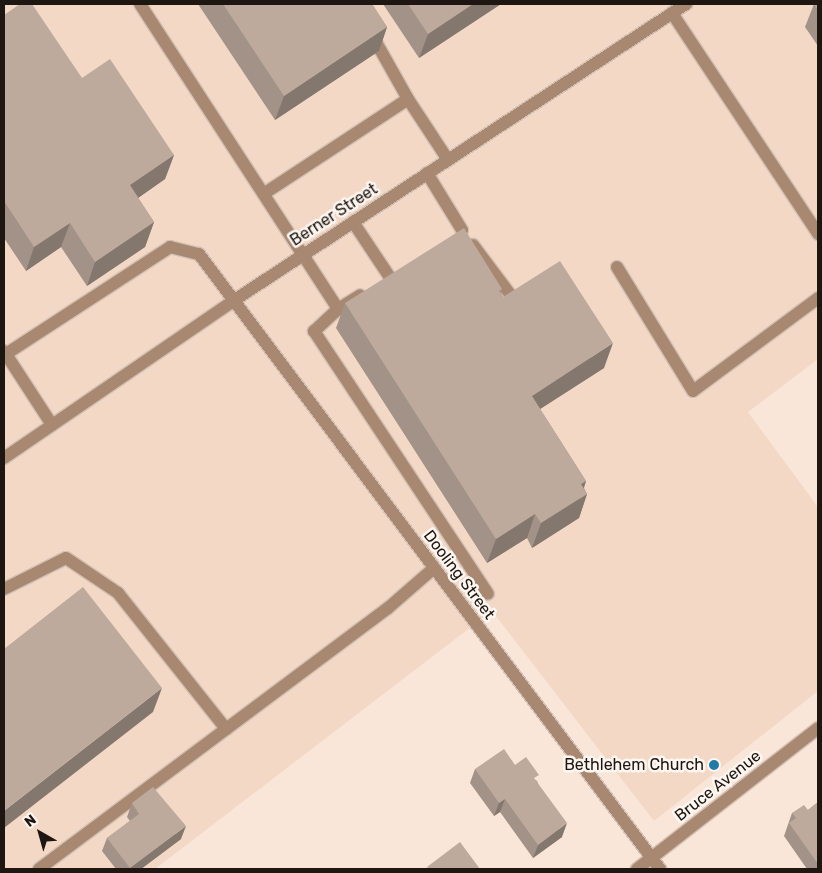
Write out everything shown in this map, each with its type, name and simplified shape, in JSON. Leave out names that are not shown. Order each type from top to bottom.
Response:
[{"type":"street","points":[[140,4],[265,193],[338,309]]},
{"type":"street","name":"Berner Street","points":[[4,458],[233,300],[686,4]]},
{"type":"street","points":[[672,13],[818,234]]},
{"type":"street","points":[[366,27],[408,99],[448,160]]},
{"type":"street","points":[[265,193],[408,99]]},
{"type":"street","points":[[427,174],[458,233],[513,298]]},
{"type":"street","points":[[353,222],[393,274],[338,309],[314,331],[488,594]]},
{"type":"street","name":"Dooling Street","points":[[5,352],[170,247],[199,254],[660,869]]},
{"type":"street","points":[[617,267],[693,391],[818,298]]},
{"type":"street","points":[[5,352],[52,425]]},
{"type":"street","points":[[4,589],[66,558],[118,593],[226,729]]},
{"type":"street","points":[[39,869],[388,608],[434,568]]},
{"type":"street","name":"Bruce Avenue","points":[[637,869],[818,728]]},
{"type":"shaded area","points":[[4,4],[818,4],[818,359],[748,412],[818,507],[818,691],[654,821],[492,611],[155,869],[4,869]]},
{"type":"building","points":[[20,4],[32,4],[82,78],[110,59],[174,155],[130,185],[154,222],[95,262],[70,223],[34,247],[4,201],[4,15]]},
{"type":"building","points":[[223,4],[372,4],[387,27],[284,96]]},
{"type":"building","points":[[408,4],[473,4],[428,34]]},
{"type":"building","points":[[464,228],[502,289],[499,291],[503,297],[560,261],[613,343],[532,396],[586,481],[581,484],[587,494],[541,523],[535,514],[496,539],[345,303]]},
{"type":"building","points":[[83,587],[162,688],[4,811],[4,649]]},
{"type":"building","points":[[504,749],[515,765],[526,757],[539,775],[534,778],[567,823],[538,845],[505,799],[499,803],[475,769]]},
{"type":"building","points":[[153,787],[186,826],[130,868],[107,838],[139,814],[132,803]]},
{"type":"building","points":[[818,802],[818,864],[789,823],[796,818],[792,813],[804,805],[808,810]]},
{"type":"building","points":[[460,842],[480,869],[429,869],[427,867]]},
{"type":"place","name":"Bethlehem Church","points":[[714,765]]}]
